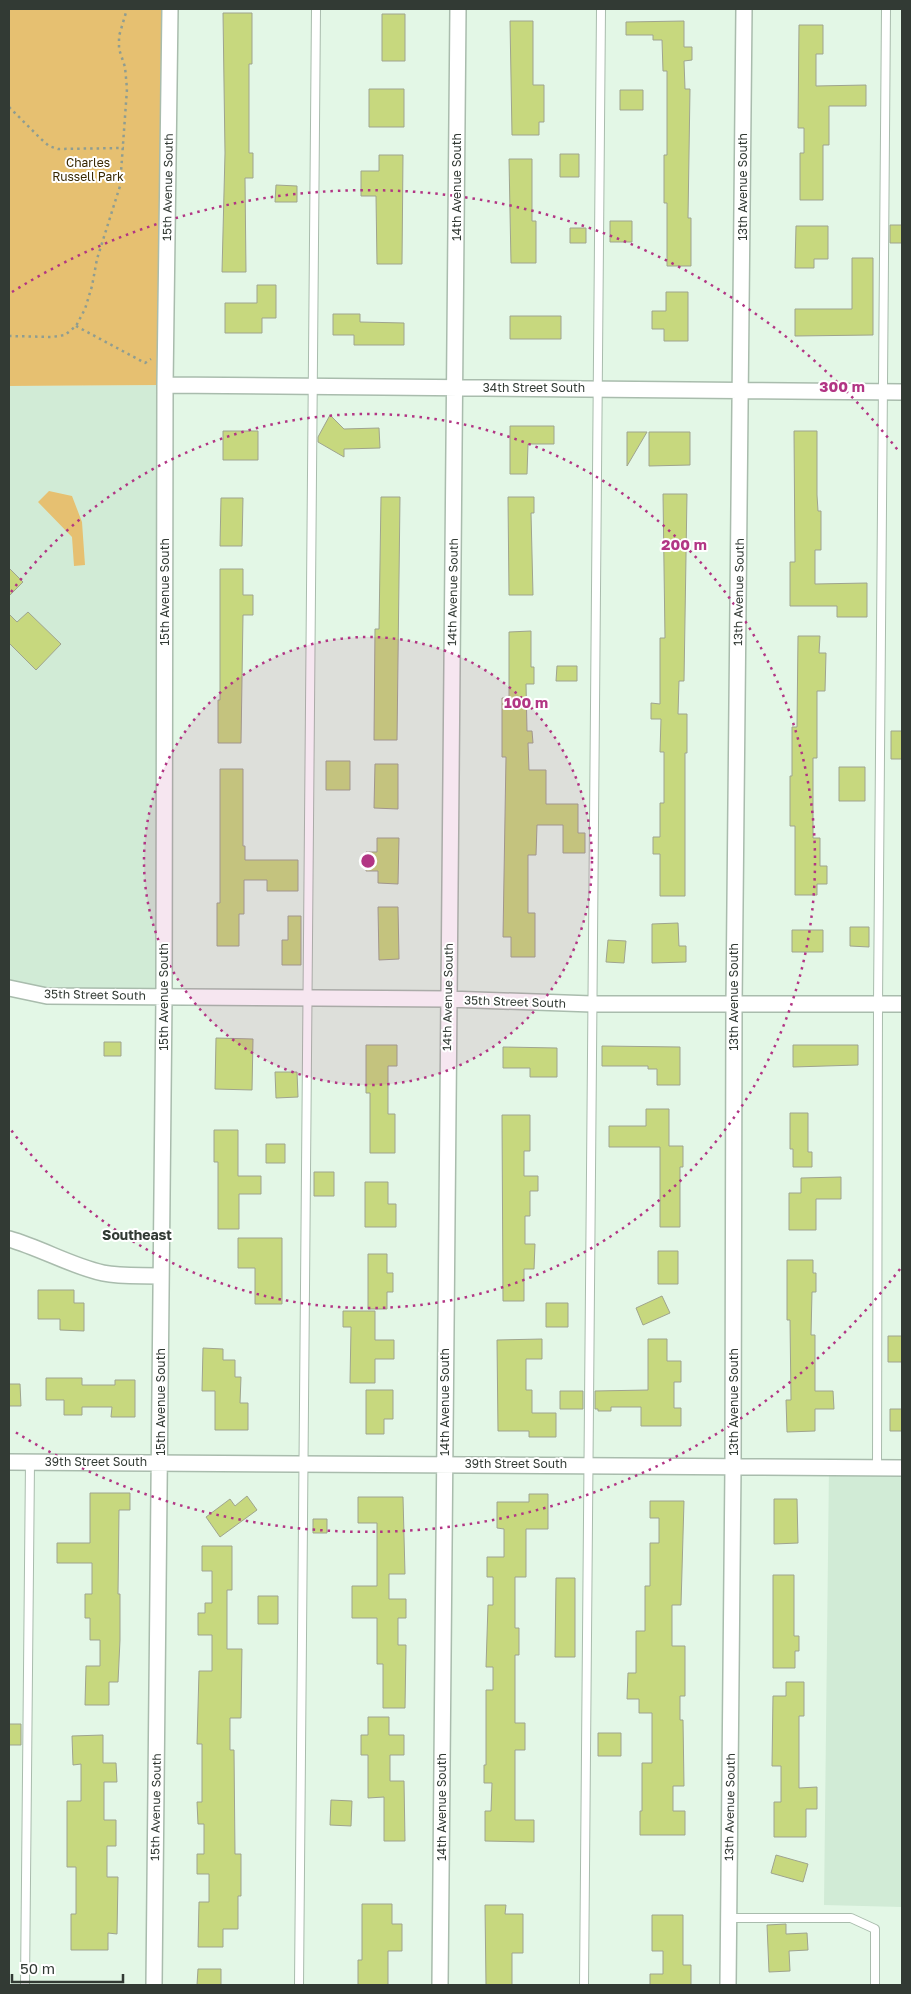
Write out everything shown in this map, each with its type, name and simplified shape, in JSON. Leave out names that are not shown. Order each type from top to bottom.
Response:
[{"type":"street","name":"15th Avenue South","points":[[154,1985],[162,1276],[166,358],[170,9]]},
{"type":"street","name":"14th Avenue South","points":[[440,1985],[458,9]]},
{"type":"street","name":"13th Avenue South","points":[[728,1985],[734,1467],[734,1003],[744,9]]},
{"type":"street","name":"34th Street South","points":[[166,385],[902,392]]},
{"type":"street","name":"35th Street South","points":[[9,988],[47,996],[448,999],[592,1004],[902,1004]]},
{"type":"street","points":[[9,1239],[105,1274],[162,1276]]},
{"type":"street","name":"39th Street South","points":[[9,1462],[902,1468]]},
{"type":"lane","points":[[299,1985],[316,9]]},
{"type":"lane","points":[[584,1985],[602,9]]},
{"type":"lane","points":[[877,1468],[878,1004],[886,9]]},
{"type":"lane","points":[[24,1985],[30,1462]]},
{"type":"lane","points":[[728,1918],[851,1918],[874,1929],[875,1985]]},
{"type":"path","points":[[9,336],[52,337],[66,335],[76,326],[85,309],[92,286],[96,259],[114,210],[120,186],[127,89],[125,67],[119,49],[119,36],[127,9]]},
{"type":"path","points":[[9,107],[49,146],[58,149],[124,148]]},
{"type":"path","points":[[76,326],[145,364],[151,359],[166,358]]},
{"type":"shaded area","points":[[165,385],[164,997],[9,988],[9,386]]},
{"type":"shaded area","points":[[829,1467],[902,1468],[902,1907],[824,1905]]},
{"type":"green space","name":"Charles Russell Park","points":[[9,9],[169,9],[165,385],[9,386]]},
{"type":"green space","points":[[49,491],[72,496],[82,522],[85,565],[74,566],[72,537],[38,502]]},
{"type":"building","points":[[223,13],[252,13],[252,64],[249,64],[249,153],[253,153],[253,178],[245,178],[246,272],[222,272],[225,153]]},
{"type":"building","points":[[382,14],[405,14],[405,61],[382,61]]},
{"type":"building","points":[[510,21],[533,21],[533,85],[544,85],[544,122],[539,122],[539,135],[512,135]]},
{"type":"building","points":[[684,21],[684,47],[692,47],[692,60],[684,61],[685,89],[690,89],[688,218],[691,218],[691,266],[667,266],[667,203],[664,203],[664,155],[667,155],[667,71],[663,71],[662,40],[653,40],[653,35],[626,35],[626,22]]},
{"type":"building","points":[[799,25],[823,25],[823,54],[816,54],[816,86],[866,85],[866,106],[829,106],[829,145],[823,145],[823,200],[800,200],[800,153],[804,153],[804,128],[798,128]]},
{"type":"building","points":[[369,89],[404,89],[404,127],[369,127]]},
{"type":"building","points":[[620,90],[643,90],[643,110],[620,110]]},
{"type":"building","points":[[560,154],[579,154],[579,177],[560,177]]},
{"type":"building","points":[[379,155],[403,155],[402,264],[377,264],[376,196],[361,196],[361,171],[379,171]]},
{"type":"building","points":[[509,159],[532,159],[532,221],[536,221],[536,263],[511,263]]},
{"type":"building","points":[[276,185],[297,186],[297,202],[275,202]]},
{"type":"building","points":[[610,221],[632,221],[632,242],[610,242]]},
{"type":"building","points":[[890,225],[902,225],[902,243],[890,243]]},
{"type":"building","points":[[796,226],[828,226],[828,259],[814,259],[814,268],[795,268]]},
{"type":"building","points":[[570,228],[586,228],[586,243],[570,243]]},
{"type":"building","points":[[852,258],[873,258],[873,335],[795,336],[795,309],[852,309]]},
{"type":"building","points":[[257,285],[276,285],[276,318],[262,318],[262,333],[225,333],[225,303],[257,303]]},
{"type":"building","points":[[666,292],[688,292],[688,341],[664,341],[664,329],[652,329],[652,311],[666,311]]},
{"type":"building","points":[[333,314],[360,314],[360,322],[404,323],[404,345],[354,345],[354,335],[333,335]]},
{"type":"building","points":[[510,316],[561,316],[561,339],[510,339]]},
{"type":"building","points":[[330,415],[344,429],[379,428],[380,448],[344,449],[344,457],[318,442],[318,437]]},
{"type":"building","points":[[510,426],[554,426],[554,444],[528,444],[527,474],[510,474]]},
{"type":"building","points":[[223,431],[258,431],[258,460],[223,460]]},
{"type":"building","points":[[794,431],[817,431],[817,495],[818,511],[821,511],[821,550],[815,550],[815,584],[867,583],[867,617],[837,617],[837,606],[790,606],[790,562],[795,562]]},
{"type":"building","points":[[627,432],[647,432],[627,466]]},
{"type":"building","points":[[649,432],[690,432],[690,465],[649,466]]},
{"type":"building","points":[[663,494],[687,494],[684,681],[679,681],[678,714],[687,714],[687,753],[685,753],[685,896],[660,896],[660,854],[653,854],[653,837],[660,837],[660,803],[664,803],[664,752],[660,752],[661,719],[651,719],[651,703],[660,704],[660,638],[665,638]]},
{"type":"building","points":[[381,497],[400,497],[397,740],[374,740],[375,629],[379,629]]},
{"type":"building","points":[[508,497],[534,497],[534,513],[531,513],[533,595],[509,595]]},
{"type":"building","points":[[221,498],[243,498],[242,546],[220,546]]},
{"type":"building","points":[[9,568],[23,582],[9,596]]},
{"type":"building","points":[[220,569],[243,569],[243,595],[253,595],[253,615],[243,615],[241,743],[218,743],[218,700],[220,700]]},
{"type":"building","points":[[28,612],[61,644],[36,670],[9,643],[9,614],[17,622]]},
{"type":"building","points":[[531,631],[531,667],[534,667],[534,684],[526,684],[527,731],[532,731],[533,743],[528,743],[529,770],[546,770],[546,804],[578,804],[578,833],[585,833],[585,853],[563,853],[563,825],[537,825],[536,855],[528,855],[528,913],[535,913],[535,957],[511,957],[511,937],[503,937],[506,757],[502,757],[502,698],[509,698],[509,632]]},
{"type":"building","points":[[798,636],[820,636],[819,653],[826,653],[825,691],[817,691],[817,758],[813,758],[813,838],[820,838],[820,866],[827,866],[827,884],[817,884],[817,895],[795,895],[795,826],[790,826],[790,776],[792,776],[792,727],[797,727]]},
{"type":"building","points":[[557,666],[577,666],[577,681],[556,681]]},
{"type":"building","points":[[891,731],[902,731],[902,759],[891,759]]},
{"type":"building","points":[[326,761],[350,761],[350,790],[326,790]]},
{"type":"building","points":[[375,764],[398,764],[398,809],[374,808]]},
{"type":"building","points":[[839,767],[865,767],[865,801],[839,801]]},
{"type":"building","points":[[220,769],[243,769],[243,846],[245,846],[245,860],[298,860],[298,891],[267,891],[267,880],[244,880],[244,914],[239,914],[239,946],[217,946],[217,903],[220,903]]},
{"type":"building","points":[[377,838],[399,838],[398,884],[378,883],[378,871],[366,871],[366,852],[377,852]]},
{"type":"building","points":[[378,907],[398,907],[399,959],[379,960]]},
{"type":"building","points":[[288,916],[301,916],[301,965],[282,965],[282,940],[288,940]]},
{"type":"building","points":[[678,923],[679,946],[686,946],[686,962],[652,963],[652,924]]},
{"type":"building","points":[[850,927],[869,927],[869,947],[850,946]]},
{"type":"building","points":[[792,930],[823,930],[823,952],[792,952]]},
{"type":"building","points":[[608,940],[626,941],[624,963],[606,962]]},
{"type":"building","points":[[216,1038],[253,1039],[252,1090],[215,1089]]},
{"type":"building","points":[[104,1042],[121,1042],[121,1056],[104,1056]]},
{"type":"building","points":[[366,1045],[397,1045],[397,1066],[388,1066],[388,1114],[395,1114],[395,1153],[370,1153],[370,1093],[366,1093]]},
{"type":"building","points":[[793,1045],[858,1045],[858,1065],[793,1067]]},
{"type":"building","points":[[602,1046],[680,1047],[680,1085],[657,1085],[657,1069],[648,1069],[648,1066],[602,1066]]},
{"type":"building","points":[[503,1047],[557,1048],[557,1077],[530,1077],[530,1068],[503,1068]]},
{"type":"building","points":[[275,1072],[297,1072],[298,1097],[276,1098]]},
{"type":"building","points":[[646,1109],[669,1109],[669,1146],[683,1146],[683,1167],[680,1167],[680,1227],[660,1227],[660,1147],[609,1147],[609,1126],[646,1126]]},
{"type":"building","points":[[790,1113],[808,1113],[808,1152],[812,1152],[812,1167],[793,1167],[793,1149],[790,1149]]},
{"type":"building","points":[[502,1115],[530,1115],[530,1151],[524,1151],[524,1176],[538,1176],[538,1191],[530,1191],[530,1216],[525,1216],[525,1244],[535,1244],[534,1269],[524,1269],[524,1301],[503,1301]]},
{"type":"building","points":[[214,1130],[238,1130],[238,1176],[261,1176],[261,1194],[239,1194],[239,1229],[218,1229],[218,1162],[214,1162]]},
{"type":"building","points":[[266,1144],[285,1144],[285,1163],[266,1163]]},
{"type":"building","points":[[314,1172],[334,1172],[334,1196],[314,1196]]},
{"type":"building","points":[[841,1177],[841,1199],[816,1199],[816,1230],[789,1230],[789,1193],[801,1193],[801,1178]]},
{"type":"building","points":[[365,1182],[388,1182],[388,1204],[396,1204],[396,1227],[365,1227]]},
{"type":"building","points":[[238,1238],[282,1238],[282,1304],[255,1304],[255,1268],[238,1268]]},
{"type":"building","points":[[658,1251],[678,1251],[678,1284],[658,1284]]},
{"type":"building","points":[[368,1254],[387,1254],[387,1273],[393,1273],[393,1292],[387,1292],[387,1309],[368,1309]]},
{"type":"building","points":[[787,1260],[813,1260],[813,1273],[816,1273],[816,1292],[812,1292],[811,1335],[815,1335],[815,1391],[833,1391],[834,1409],[815,1409],[815,1431],[787,1432],[786,1400],[791,1400],[790,1320],[787,1320]]},
{"type":"building","points":[[38,1290],[74,1290],[74,1303],[84,1303],[84,1331],[60,1330],[60,1319],[38,1319]]},
{"type":"building","points":[[662,1296],[670,1313],[643,1325],[636,1308]]},
{"type":"building","points":[[546,1303],[568,1303],[568,1327],[546,1327]]},
{"type":"building","points":[[343,1311],[375,1311],[375,1340],[394,1340],[394,1359],[375,1359],[375,1383],[350,1383],[351,1327],[343,1327]]},
{"type":"building","points":[[888,1336],[902,1336],[902,1362],[888,1362]]},
{"type":"building","points":[[542,1339],[542,1359],[526,1359],[526,1390],[532,1390],[532,1413],[556,1413],[556,1437],[529,1437],[529,1431],[498,1431],[497,1340]]},
{"type":"building","points":[[648,1339],[667,1339],[667,1361],[681,1361],[681,1382],[674,1382],[674,1408],[681,1408],[681,1426],[641,1426],[641,1407],[611,1407],[611,1411],[598,1411],[598,1409],[595,1409],[595,1391],[648,1390]]},
{"type":"building","points":[[203,1348],[223,1349],[223,1360],[235,1360],[235,1377],[241,1377],[240,1403],[248,1403],[248,1430],[215,1430],[215,1391],[202,1391]]},
{"type":"building","points":[[46,1378],[82,1378],[82,1385],[115,1385],[115,1380],[135,1380],[135,1417],[111,1417],[112,1407],[82,1407],[82,1415],[64,1415],[64,1400],[46,1400]]},
{"type":"building","points":[[9,1384],[20,1384],[21,1406],[9,1406]]},
{"type":"building","points":[[366,1390],[393,1390],[393,1419],[384,1419],[384,1434],[366,1434]]},
{"type":"building","points":[[560,1391],[583,1391],[583,1409],[560,1409]]},
{"type":"building","points":[[890,1409],[902,1409],[902,1431],[890,1431]]},
{"type":"building","points":[[90,1493],[130,1493],[130,1510],[119,1510],[118,1594],[120,1594],[120,1640],[118,1682],[109,1682],[109,1705],[85,1705],[86,1666],[100,1666],[100,1640],[90,1640],[90,1618],[85,1618],[85,1594],[92,1594],[92,1563],[57,1563],[57,1543],[90,1543]]},
{"type":"building","points":[[529,1494],[548,1494],[548,1529],[526,1529],[526,1577],[515,1577],[515,1628],[519,1628],[519,1655],[515,1655],[515,1723],[525,1723],[525,1750],[515,1750],[515,1820],[534,1820],[534,1842],[485,1841],[485,1811],[491,1811],[492,1783],[484,1783],[484,1765],[486,1765],[486,1690],[493,1690],[493,1667],[486,1667],[488,1605],[493,1605],[493,1577],[487,1577],[487,1557],[504,1557],[504,1529],[497,1528],[497,1502],[529,1502]]},
{"type":"building","points":[[247,1496],[257,1510],[220,1537],[206,1517],[230,1499],[235,1506]]},
{"type":"building","points":[[358,1497],[403,1497],[405,1574],[389,1574],[389,1599],[406,1599],[406,1618],[398,1618],[398,1645],[406,1645],[405,1708],[383,1708],[383,1664],[377,1664],[377,1618],[352,1618],[352,1586],[377,1586],[377,1523],[358,1523]]},
{"type":"building","points":[[774,1499],[797,1499],[798,1543],[774,1544]]},
{"type":"building","points":[[650,1501],[684,1501],[681,1605],[672,1605],[672,1646],[685,1646],[685,1696],[680,1696],[680,1720],[683,1720],[684,1786],[673,1786],[673,1811],[685,1811],[685,1835],[640,1835],[642,1763],[652,1763],[652,1713],[639,1713],[639,1699],[627,1699],[628,1673],[636,1673],[636,1631],[645,1631],[645,1586],[650,1586],[650,1543],[659,1543],[659,1518],[650,1518]]},
{"type":"building","points":[[313,1519],[327,1519],[327,1533],[313,1533]]},
{"type":"building","points":[[202,1546],[232,1546],[232,1590],[227,1590],[227,1649],[242,1649],[241,1718],[230,1718],[230,1750],[234,1750],[235,1854],[241,1854],[241,1896],[238,1896],[238,1929],[223,1929],[223,1947],[198,1947],[199,1902],[209,1902],[209,1874],[197,1874],[197,1854],[204,1854],[204,1824],[198,1824],[197,1802],[202,1802],[202,1744],[197,1744],[199,1671],[212,1671],[212,1635],[198,1635],[198,1613],[205,1613],[205,1603],[212,1603],[212,1571],[202,1571]]},
{"type":"building","points":[[773,1575],[794,1575],[794,1636],[799,1636],[799,1651],[795,1651],[795,1668],[773,1668]]},
{"type":"building","points":[[556,1578],[575,1578],[575,1657],[555,1657]]},
{"type":"building","points":[[258,1596],[278,1596],[278,1624],[258,1624]]},
{"type":"building","points":[[786,1682],[804,1682],[804,1716],[799,1716],[799,1788],[817,1787],[817,1809],[806,1809],[806,1837],[774,1837],[774,1802],[781,1802],[781,1766],[772,1766],[773,1696],[786,1696]]},
{"type":"building","points":[[368,1717],[389,1717],[389,1735],[404,1735],[404,1755],[390,1755],[390,1781],[404,1781],[405,1841],[384,1841],[384,1797],[368,1798],[368,1755],[361,1755],[361,1735],[368,1735]]},
{"type":"building","points":[[9,1724],[21,1724],[21,1745],[9,1745]]},
{"type":"building","points":[[598,1733],[621,1733],[621,1756],[598,1756]]},
{"type":"building","points":[[103,1735],[103,1763],[116,1763],[117,1782],[104,1782],[104,1820],[116,1820],[116,1846],[107,1846],[107,1877],[118,1877],[117,1934],[108,1933],[108,1950],[71,1950],[71,1914],[76,1914],[76,1867],[67,1867],[67,1801],[81,1801],[81,1764],[73,1765],[72,1736]]},
{"type":"building","points":[[331,1800],[352,1801],[351,1826],[330,1825]]},
{"type":"building","points":[[776,1855],[808,1864],[803,1882],[771,1873]]},
{"type":"building","points":[[362,1904],[392,1904],[392,1924],[402,1924],[402,1951],[388,1951],[388,1985],[358,1985],[358,1960],[362,1960]]},
{"type":"building","points":[[485,1905],[506,1905],[505,1914],[523,1914],[523,1953],[512,1953],[512,1985],[486,1985]]},
{"type":"building","points":[[652,1915],[683,1915],[683,1965],[691,1965],[691,1985],[650,1985],[650,1974],[663,1974],[663,1951],[652,1951]]},
{"type":"building","points":[[786,1924],[786,1934],[807,1933],[808,1950],[789,1951],[790,1971],[769,1972],[767,1925]]},
{"type":"building","points":[[198,1969],[221,1969],[221,1985],[197,1985]]},
{"type":"district","name":"Southeast","points":[[137,1235]]}]
